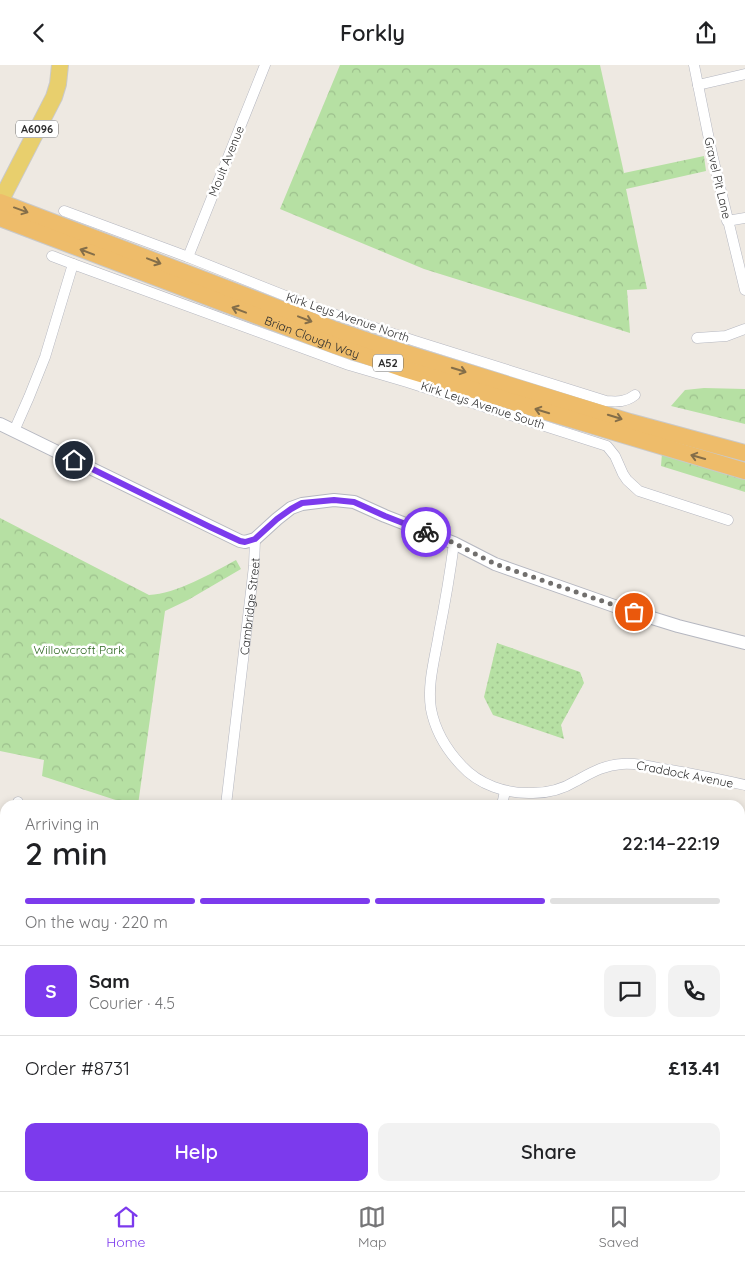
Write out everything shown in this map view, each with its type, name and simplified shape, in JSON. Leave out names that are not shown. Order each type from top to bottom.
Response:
[{"type":"highway","name":"Brian Clough Way","points":[[0,202],[41,225],[336,346],[512,402],[745,471]]},
{"type":"highway","name":"Brian Clough Way","points":[[0,219],[41,225],[386,347],[630,422],[745,453]]},
{"type":"main road","name":"A6096","points":[[0,202],[54,97],[58,84],[60,65]]},
{"type":"street","name":"Moult Avenue","points":[[188,257],[264,65]]},
{"type":"street","name":"Gravel Pit Lane","points":[[694,65],[727,221],[745,290]]},
{"type":"street","points":[[698,85],[745,74]]},
{"type":"street","name":"Kirk Leys Avenue North","points":[[64,211],[188,257],[321,310],[415,341],[606,401],[623,401],[635,395]]},
{"type":"street","points":[[727,221],[745,218]]},
{"type":"street","name":"Kirk Leys Avenue South","points":[[52,256],[348,365],[408,382],[607,446],[615,456],[623,474],[633,487],[639,491],[728,520]]},
{"type":"street","points":[[14,431],[45,357],[73,264]]},
{"type":"street","points":[[697,338],[726,336],[745,329]]},
{"type":"street","name":"Cambridge Street","points":[[0,424],[217,531],[240,541],[245,542],[255,539],[253,575],[227,800]]},
{"type":"street","points":[[255,539],[277,519],[302,503],[334,500],[354,502],[454,543],[495,564],[678,627],[745,643]]},
{"type":"street","name":"Craddock Avenue","points":[[454,543],[430,682],[431,707],[434,722],[452,755],[476,779],[506,791],[530,793],[554,790],[575,782],[601,768],[620,764],[660,768],[745,785]]},
{"type":"street","points":[[503,800],[506,791]]},
{"type":"green space","points":[[340,65],[600,65],[624,173],[704,156],[706,171],[626,189],[647,289],[627,290],[630,333],[424,269],[280,209]]},
{"type":"green space","points":[[704,388],[745,389],[745,424],[671,406],[685,390]]},
{"type":"green space","points":[[662,453],[745,477],[745,492],[661,466]]},
{"type":"green space","name":"Willowcroft Park","points":[[0,518],[149,595],[160,594],[182,587],[236,560],[241,569],[165,611],[139,800],[116,800],[42,776],[44,760],[0,751]]},
{"type":"green space","points":[[497,643],[580,672],[584,683],[561,725],[564,739],[493,715],[484,697]]},
{"type":"way so far","points":[[426,532],[454,543],[495,564],[634,612]]},
{"type":"route","points":[[74,460],[240,541],[245,542],[255,539],[277,519],[302,503],[334,500],[354,502],[426,532]]}]
